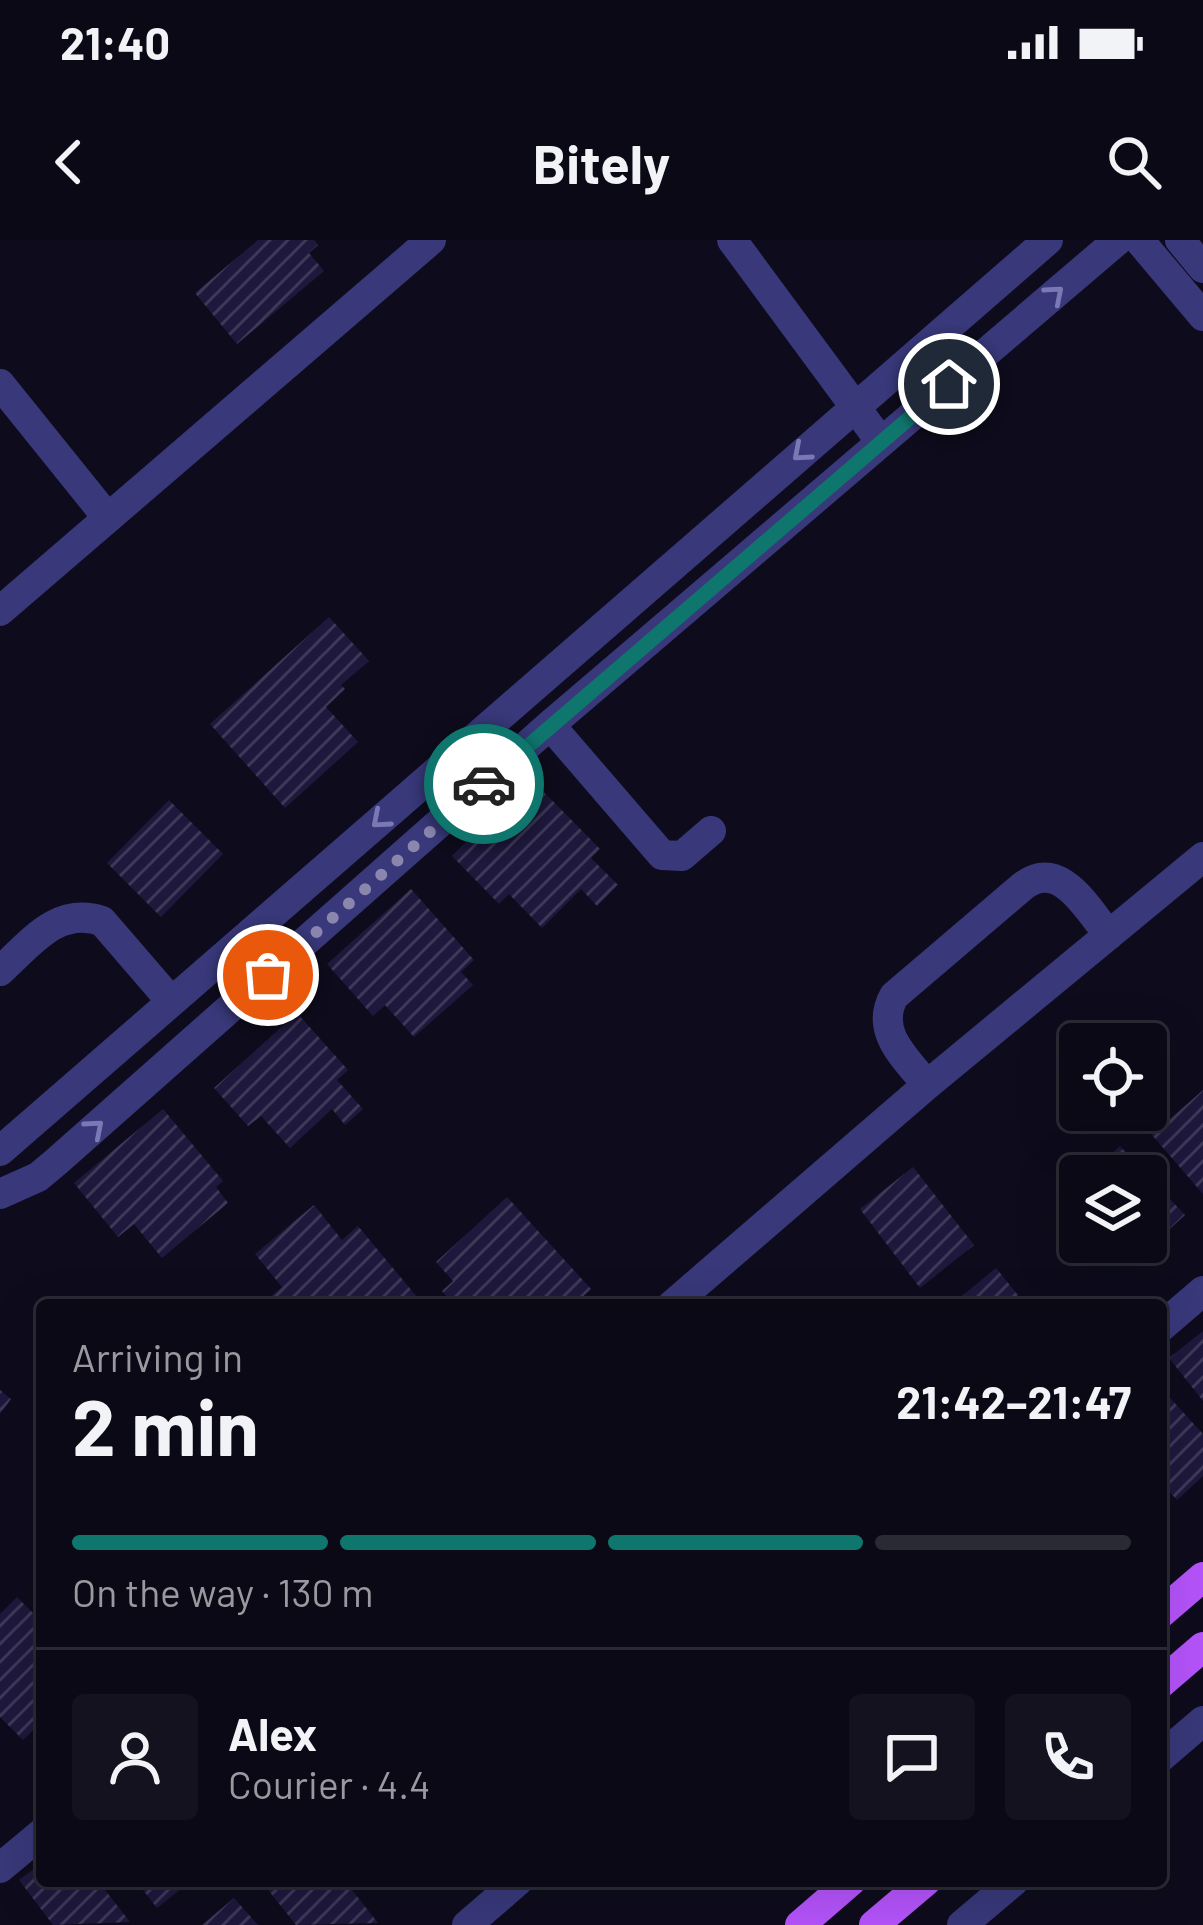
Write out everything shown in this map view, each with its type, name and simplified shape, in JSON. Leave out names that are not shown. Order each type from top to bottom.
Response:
[{"type":"main road","points":[[1167,1608],[1203,1577]]},
{"type":"main road","points":[[1167,1678],[1203,1648]]},
{"type":"main road","points":[[800,1925],[844,1887]]},
{"type":"main road","points":[[874,1925],[919,1887]]},
{"type":"street","points":[[0,611],[396,251],[431,240]]},
{"type":"street","points":[[732,240],[881,442]]},
{"type":"street","points":[[0,1151],[1048,240]]},
{"type":"street","points":[[0,1194],[38,1177],[56,1162],[550,725],[1118,240]]},
{"type":"street","points":[[1139,240],[1203,316]]},
{"type":"street","points":[[1180,240],[1203,268]]},
{"type":"street","points":[[0,384],[107,517]]},
{"type":"street","points":[[550,725],[662,855],[682,856],[711,831]]},
{"type":"street","points":[[679,1299],[927,1085],[1203,857]]},
{"type":"street","points":[[927,1085],[888,1033],[889,1005],[1023,886],[1038,877],[1063,881],[1109,935]]},
{"type":"street","points":[[0,971],[57,920],[91,917],[102,921],[171,1001]]},
{"type":"street","points":[[1167,1322],[1203,1291]]},
{"type":"street","points":[[1167,1751],[1203,1721]]},
{"type":"street","points":[[0,1868],[36,1838]]},
{"type":"street","points":[[467,1925],[511,1887]]},
{"type":"street","points":[[962,1925],[1007,1887]]},
{"type":"building","points":[[258,240],[314,240],[318,245],[309,253],[324,271],[237,344],[195,293]]},
{"type":"building","points":[[329,617],[369,661],[341,685],[345,689],[326,707],[358,742],[285,808],[210,724]]},
{"type":"building","points":[[530,778],[600,849],[591,858],[618,885],[597,906],[581,889],[542,928],[509,894],[499,904],[452,856]]},
{"type":"building","points":[[169,800],[223,854],[161,917],[107,863]]},
{"type":"building","points":[[411,889],[474,960],[461,972],[473,985],[414,1037],[385,1005],[373,1016],[327,964]]},
{"type":"building","points":[[297,1013],[348,1070],[337,1080],[363,1109],[345,1125],[332,1109],[290,1148],[261,1116],[248,1126],[214,1088]]},
{"type":"building","points":[[1203,1090],[1203,1194],[1152,1135],[1167,1131],[1167,1122]]},
{"type":"building","points":[[163,1109],[223,1181],[216,1187],[228,1203],[162,1258],[134,1224],[118,1237],[74,1183]]},
{"type":"building","points":[[913,1167],[974,1245],[920,1288],[860,1209]]},
{"type":"building","points":[[1167,1196],[1185,1215],[1167,1232]]},
{"type":"building","points":[[507,1197],[591,1289],[580,1299],[449,1299],[442,1291],[453,1281],[436,1262]]},
{"type":"building","points":[[314,1205],[342,1240],[358,1226],[417,1297],[270,1299],[282,1287],[255,1254]]},
{"type":"building","points":[[996,1268],[1021,1299],[958,1299]]},
{"type":"building","points":[[1203,1331],[1203,1401],[1169,1358]]},
{"type":"building","points":[[0,1390],[11,1399],[0,1414]]},
{"type":"building","points":[[1167,1395],[1203,1434],[1203,1476],[1177,1500],[1167,1489]]},
{"type":"building","points":[[17,1597],[33,1613],[36,1610],[36,1727],[23,1740],[0,1717],[0,1614]]},
{"type":"building","points":[[36,1867],[36,1887],[103,1887],[130,1922],[53,1925],[19,1880]]},
{"type":"building","points":[[141,1887],[183,1887],[157,1908]]},
{"type":"building","points":[[266,1887],[350,1887],[378,1923],[296,1925]]},
{"type":"building","points":[[234,1898],[258,1925],[202,1925]]},
{"type":"way so far","points":[[268,975],[484,784]]},
{"type":"route","points":[[484,784],[949,384]]}]
